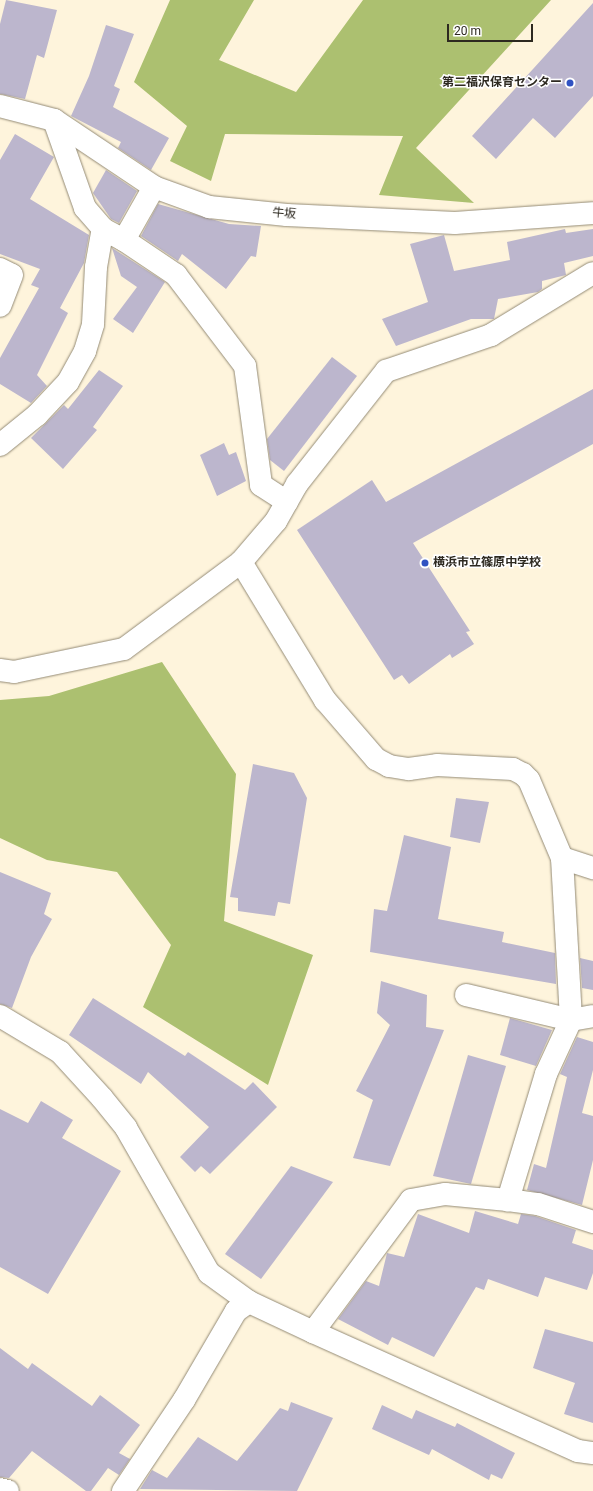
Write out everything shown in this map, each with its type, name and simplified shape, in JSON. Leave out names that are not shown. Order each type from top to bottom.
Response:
[{"type":"street","name":"牛坂","points":[[0,106],[54,120],[154,187],[209,207],[287,215],[455,223],[593,213]]},
{"type":"street","points":[[54,120],[85,208],[103,230],[124,240],[176,275],[245,366],[261,485],[287,502]]},
{"type":"street","points":[[124,240],[154,187]]},
{"type":"street","points":[[0,445],[37,415],[68,382],[85,351],[93,324],[96,267],[103,230]]},
{"type":"street","points":[[0,269],[12,274],[0,306]]},
{"type":"street","points":[[0,670],[14,672],[124,649],[241,562],[287,502],[297,484],[386,371],[491,335],[593,272]]},
{"type":"street","points":[[241,562],[325,700],[376,759],[389,766],[408,769],[437,765],[513,769],[523,774],[529,780],[562,858],[571,1020],[546,1074],[508,1200]]},
{"type":"street","points":[[562,858],[593,868]]},
{"type":"street","points":[[466,995],[571,1020],[593,1016]]},
{"type":"street","points":[[0,1016],[60,1052],[102,1098],[126,1128],[209,1273],[249,1302],[578,1452],[593,1453]]},
{"type":"street","points":[[313,1332],[411,1200],[445,1194],[508,1200],[538,1204],[593,1222]]},
{"type":"street","points":[[123,1491],[184,1400],[236,1311],[249,1302]]},
{"type":"street","points":[[0,1488],[8,1491]]},
{"type":"green space","points":[[170,0],[254,0],[219,60],[296,92],[363,0],[551,0],[416,148],[474,203],[379,195],[403,136],[225,134],[211,181],[170,161],[187,126],[134,82]]},
{"type":"green space","points":[[162,662],[236,774],[224,921],[313,955],[268,1085],[143,1007],[171,945],[117,872],[47,860],[0,838],[0,700],[49,696]]},
{"type":"building","points":[[6,0],[57,10],[44,58],[37,55],[25,99],[0,94],[0,24]]},
{"type":"building","points":[[593,3],[593,96],[555,138],[533,118],[496,159],[472,136]]},
{"type":"building","points":[[106,25],[134,34],[114,86],[120,89],[113,107],[169,138],[151,170],[118,148],[121,142],[71,116],[89,76]]},
{"type":"building","points":[[15,134],[54,157],[30,199],[89,235],[84,263],[60,308],[68,313],[37,375],[47,386],[31,403],[0,384],[0,358],[39,288],[31,285],[40,269],[0,254],[0,160]]},
{"type":"building","points":[[106,170],[137,191],[119,223],[111,219],[93,193]]},
{"type":"building","points":[[158,204],[229,224],[261,226],[256,257],[251,256],[226,289],[182,254],[178,261],[141,236]]},
{"type":"building","points":[[565,229],[566,233],[593,229],[593,256],[564,263],[566,275],[542,281],[542,289],[538,292],[498,299],[494,319],[471,319],[396,346],[382,319],[428,302],[410,244],[444,235],[454,271],[510,260],[507,242]]},
{"type":"building","points":[[112,248],[165,282],[133,333],[113,319],[137,287],[121,276]]},
{"type":"building","points":[[332,357],[357,376],[284,471],[270,460],[267,439]]},
{"type":"building","points":[[99,370],[123,386],[93,427],[97,430],[63,469],[31,438],[64,405],[68,409]]},
{"type":"building","points":[[593,389],[593,444],[413,543],[470,631],[466,632],[474,644],[452,658],[450,654],[409,684],[402,675],[394,680],[297,530],[372,480],[386,502]]},
{"type":"building","points":[[224,443],[229,455],[236,452],[246,481],[217,496],[200,455]]},
{"type":"building","points":[[253,764],[294,773],[307,798],[290,904],[278,902],[275,916],[238,911],[238,898],[230,897]]},
{"type":"building","points":[[456,798],[489,802],[480,843],[450,837]]},
{"type":"building","points":[[404,835],[451,847],[438,919],[504,932],[502,942],[555,953],[556,984],[370,952],[374,909],[387,911]]},
{"type":"building","points":[[0,872],[51,893],[44,914],[52,919],[31,957],[12,1008],[0,1004]]},
{"type":"building","points":[[580,958],[593,961],[593,990],[582,988]]},
{"type":"building","points":[[381,981],[427,995],[426,1027],[444,1030],[390,1166],[353,1158],[373,1100],[356,1091],[390,1025],[377,1013]]},
{"type":"building","points":[[93,998],[185,1056],[188,1052],[245,1090],[253,1082],[277,1107],[210,1174],[201,1166],[195,1172],[180,1157],[209,1127],[148,1072],[141,1084],[69,1035]]},
{"type":"building","points":[[510,1018],[552,1030],[536,1066],[500,1055]]},
{"type":"building","points":[[577,1037],[593,1042],[593,1070],[582,1113],[593,1116],[593,1160],[582,1205],[527,1190],[534,1164],[546,1168],[567,1077],[560,1074]]},
{"type":"building","points":[[468,1055],[506,1066],[471,1184],[433,1176]]},
{"type":"building","points":[[41,1101],[73,1120],[62,1138],[121,1171],[48,1294],[0,1267],[0,1109],[28,1123]]},
{"type":"building","points":[[291,1166],[333,1182],[261,1279],[225,1254]]},
{"type":"building","points":[[475,1211],[518,1224],[521,1214],[535,1216],[576,1230],[572,1243],[593,1250],[593,1273],[587,1290],[545,1277],[538,1297],[488,1279],[484,1290],[476,1287],[434,1357],[392,1337],[388,1345],[338,1319],[366,1281],[379,1286],[387,1253],[404,1257],[418,1214],[469,1233]]},
{"type":"building","points":[[545,1329],[593,1342],[593,1423],[564,1414],[575,1383],[533,1368]]},
{"type":"building","points":[[0,1348],[28,1369],[32,1363],[92,1406],[100,1395],[140,1425],[119,1453],[130,1459],[119,1475],[108,1468],[91,1491],[86,1491],[32,1451],[9,1478],[0,1477]]},
{"type":"building","points":[[291,1402],[333,1418],[297,1491],[140,1489],[152,1470],[167,1478],[198,1437],[237,1461],[280,1408],[288,1411]]},
{"type":"building","points":[[382,1405],[412,1419],[416,1410],[455,1427],[457,1423],[515,1453],[502,1479],[491,1474],[489,1480],[432,1449],[429,1455],[372,1429]]},
{"type":"place","name":"第二福沢保育センター","points":[[570,83]]},
{"type":"place","name":"横浜市立篠原中学校","points":[[425,563]]}]
